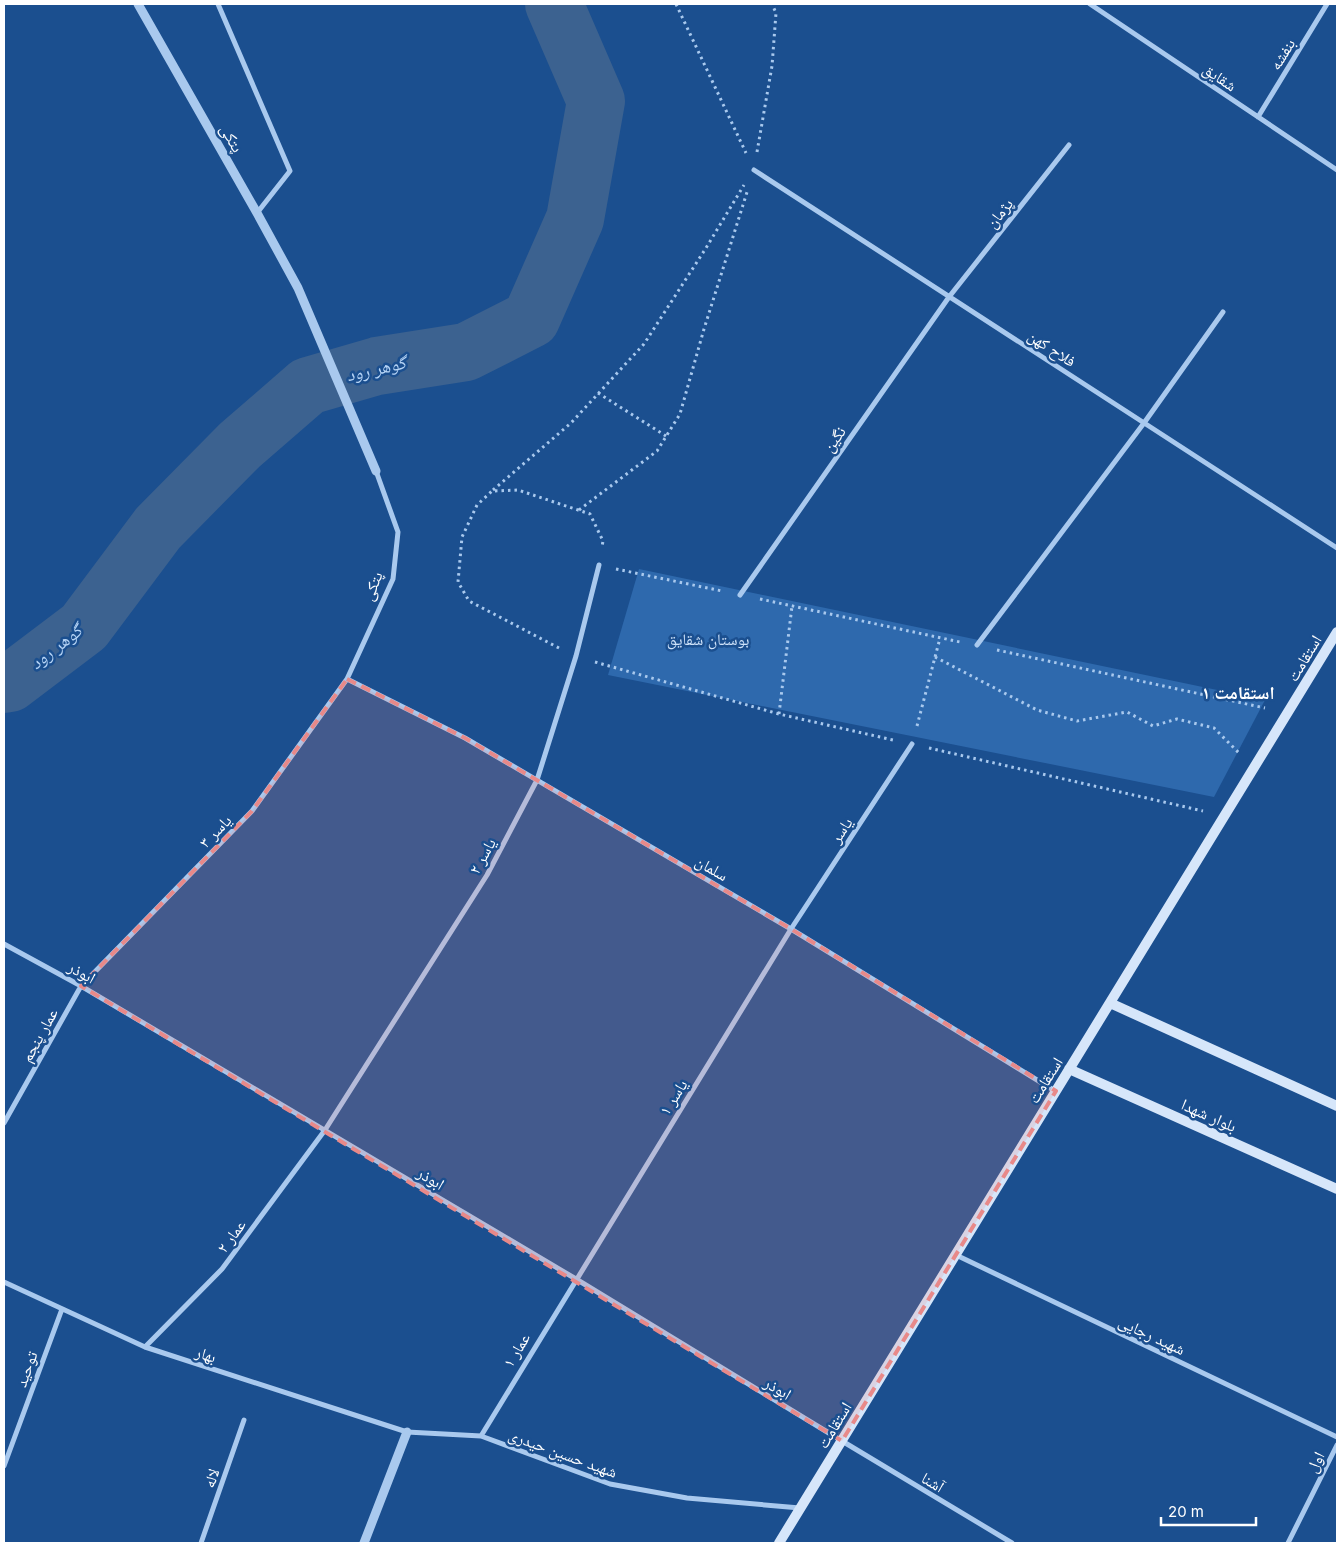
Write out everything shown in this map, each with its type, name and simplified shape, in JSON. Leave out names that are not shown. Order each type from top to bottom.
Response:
[{"type":"main road","name":"استقامت","points":[[779,1543],[1337,632]]},
{"type":"main road","points":[[1110,1003],[1337,1106]]},
{"type":"main road","name":"بلوار شهدا","points":[[1069,1069],[1337,1189]]},
{"type":"street","name":"پتکی","points":[[138,4],[257,212],[298,288],[376,471],[398,532],[393,579],[347,679]]},
{"type":"street","points":[[218,4],[290,171],[257,212]]},
{"type":"street","name":"شقایق","points":[[1090,4],[1337,170]]},
{"type":"street","name":"بنفشه","points":[[1258,117],[1327,4]]},
{"type":"street","name":"پژمان","points":[[949,297],[1069,145]]},
{"type":"street","name":"فلاح کهن","points":[[754,170],[1337,548]]},
{"type":"street","name":"نگین","points":[[740,595],[949,297]]},
{"type":"street","points":[[977,645],[1144,423],[1222,312]]},
{"type":"street","name":"یاسر ۲","points":[[325,1130],[487,875],[537,780],[576,656],[599,565]]},
{"type":"street","name":"سلمان","points":[[347,679],[466,738],[791,929],[1056,1091]]},
{"type":"street","name":"یاسر ۳","points":[[81,986],[252,811],[347,679]]},
{"type":"street","name":"یاسر","points":[[791,929],[912,744]]},
{"type":"street","name":"یاسر ۱","points":[[576,1279],[791,929]]},
{"type":"street","name":"ابوذر","points":[[4,944],[81,986],[325,1130],[576,1279],[842,1441]]},
{"type":"street","name":"عمار پنجم","points":[[4,1123],[81,986]]},
{"type":"street","name":"عمار ۲","points":[[145,1347],[222,1269],[325,1130]]},
{"type":"street","name":"شهید رجایی","points":[[956,1255],[1337,1437]]},
{"type":"street","name":"عمار ۱","points":[[480,1436],[576,1279]]},
{"type":"street","name":"بهار","points":[[4,1282],[145,1347],[407,1432]]},
{"type":"street","name":"توحید","points":[[4,1466],[62,1309]]},
{"type":"street","name":"لاله","points":[[201,1543],[244,1420]]},
{"type":"street","points":[[364,1543],[407,1432]]},
{"type":"street","name":"شهید حسین حیدری","points":[[407,1432],[480,1436],[610,1484],[687,1498],[801,1508]]},
{"type":"street","name":"آشنا","points":[[842,1441],[1012,1543]]},
{"type":"street","name":"اول","points":[[1288,1543],[1337,1445]]},
{"type":"path","points":[[676,4],[754,170]]},
{"type":"path","points":[[579,510],[657,451],[680,414],[704,329],[754,170],[772,66],[776,13],[772,4]]},
{"type":"path","points":[[576,656],[469,601],[458,582],[462,537],[477,506],[570,423],[644,344],[754,170]]},
{"type":"path","points":[[598,393],[666,436]]},
{"type":"path","points":[[492,491],[518,490],[590,514],[603,541],[599,565],[1288,713]]},
{"type":"path","points":[[780,714],[792,606]]},
{"type":"path","points":[[912,744],[940,638]]},
{"type":"path","points":[[935,657],[1037,710],[1077,721],[1127,712],[1153,726],[1177,719],[1214,728],[1253,768]]},
{"type":"highlighted area","points":[[347,679],[465,738],[791,929],[1056,1091],[842,1441],[81,986],[252,811]]},
{"type":"green space","name":"بوستان شقایق","points":[[639,569],[1265,700],[1214,797],[608,675]]},
{"type":"waterway","name":"گوهر رود","points":[[4,684],[10,683],[84,627],[158,528],[240,445],[308,386],[377,366],[466,352],[531,319],[575,219],[596,101],[554,4]]},
{"type":"district","name":"استقامت ۱","points":[[1238,693]]}]
